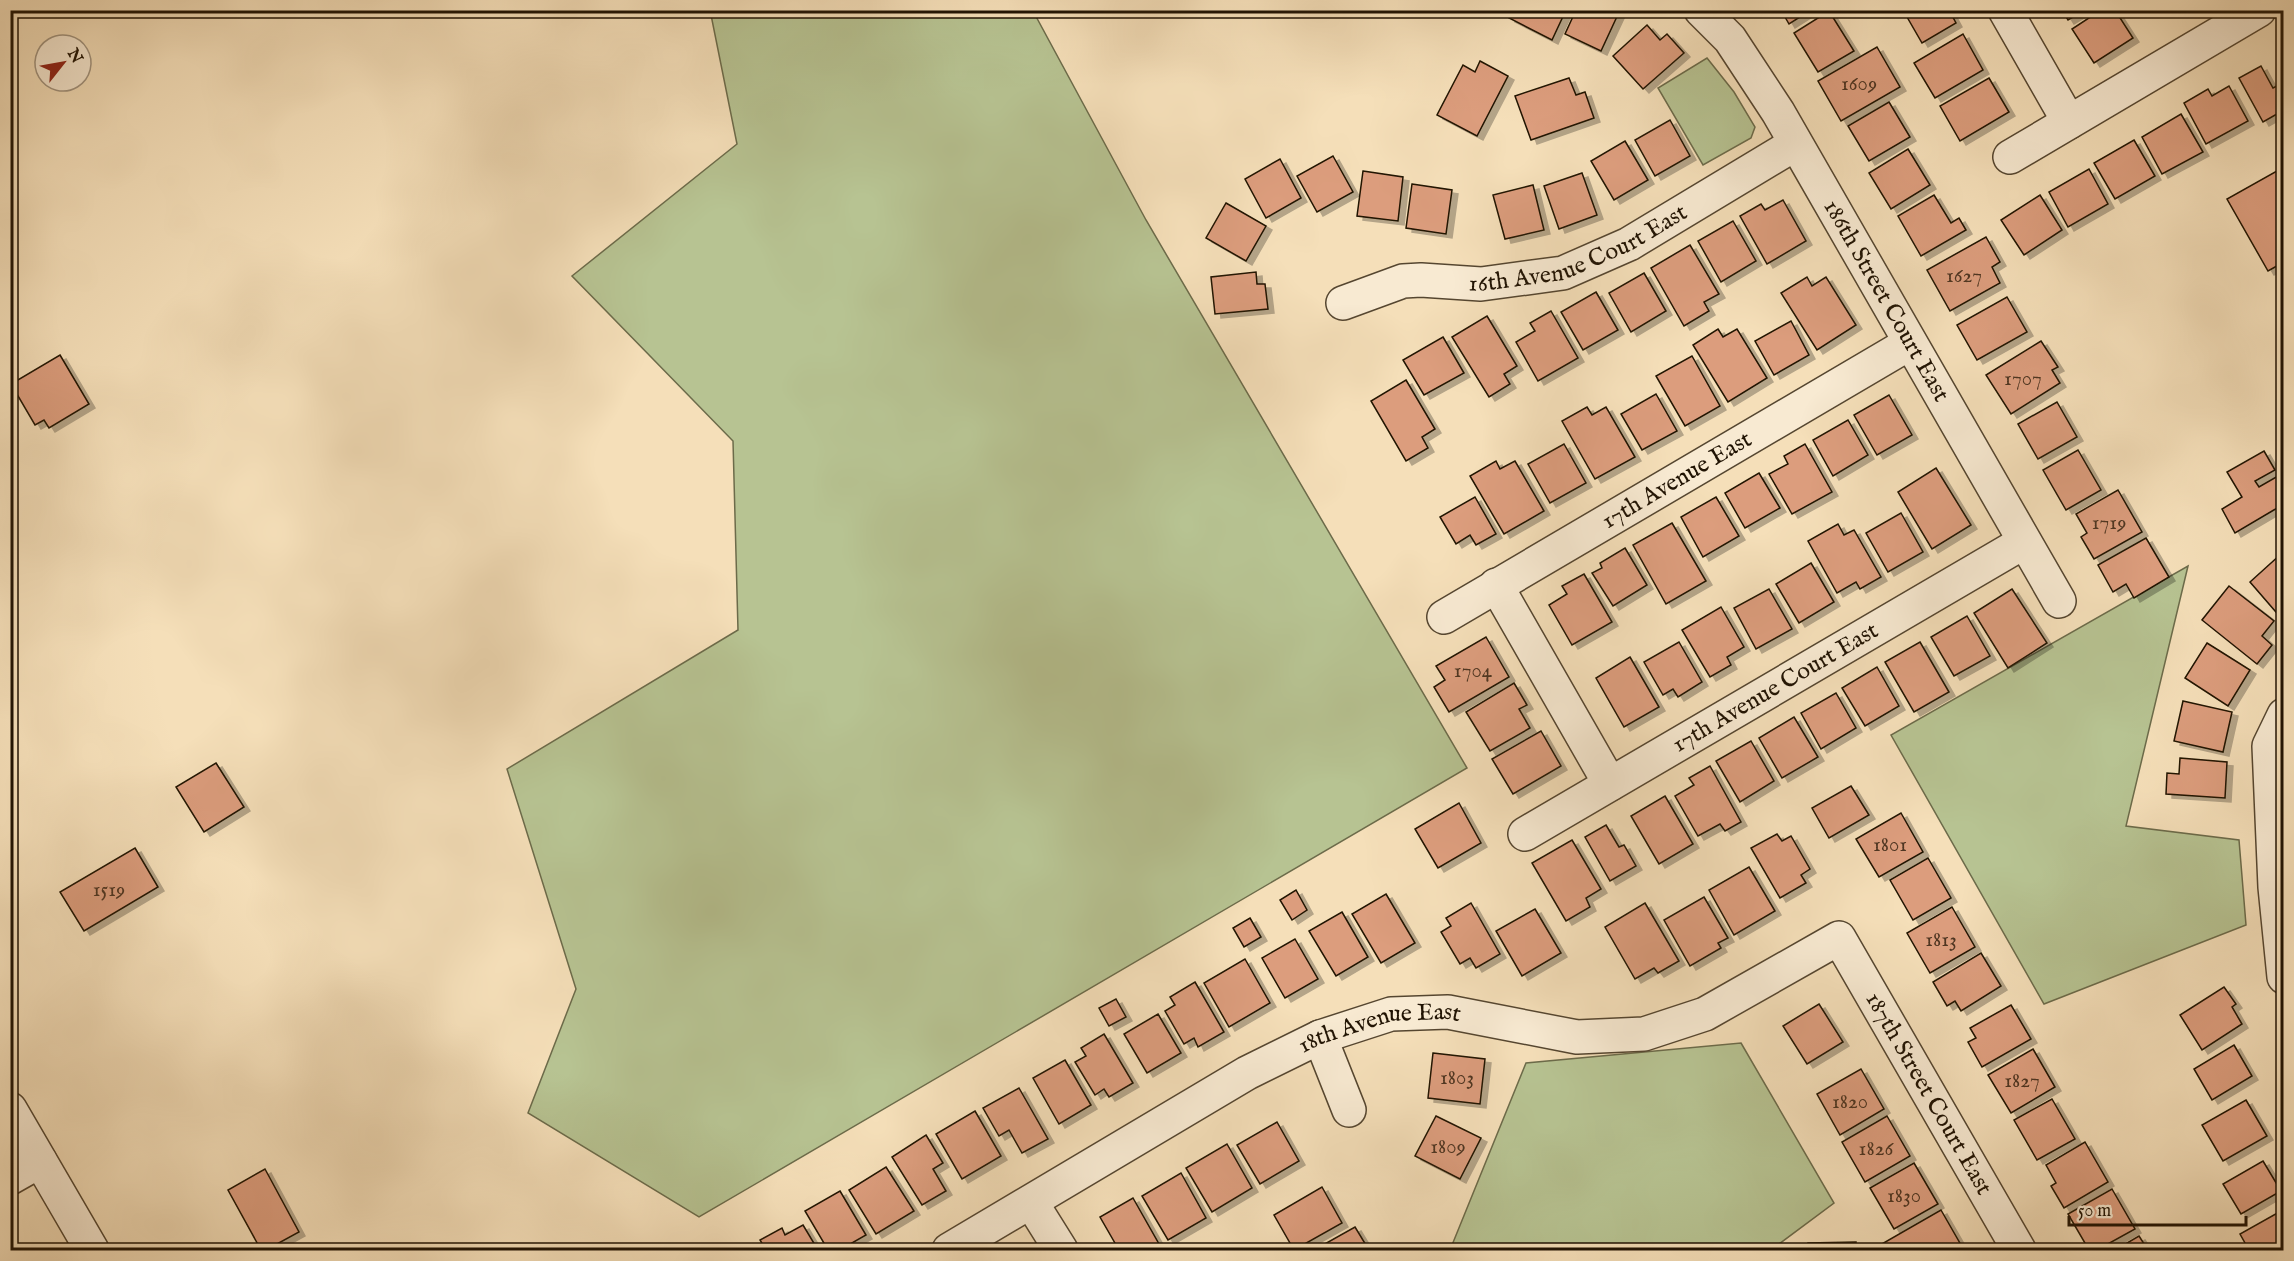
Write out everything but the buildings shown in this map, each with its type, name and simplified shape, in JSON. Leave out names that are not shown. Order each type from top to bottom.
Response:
[{"type":"street","name":"186th Street Court East","points":[[1701,10],[1730,39],[1778,112],[2059,601]]},
{"type":"street","points":[[2005,10],[2069,122]]},
{"type":"street","points":[[2010,157],[2259,10]]},
{"type":"street","points":[[2278,10],[2283,20]]},
{"type":"street","name":"16th Avenue Court East","points":[[1343,303],[1403,281],[1481,284],[1563,273],[1629,244],[1795,144]]},
{"type":"street","name":"17th Avenue East","points":[[1444,617],[1910,343]]},
{"type":"street","name":"17th Avenue Court East","points":[[1525,834],[2024,542]]},
{"type":"street","points":[[1496,585],[1610,784]]},
{"type":"street","points":[[2283,715],[2269,746],[2275,887],[2283,977]]},
{"type":"street","name":"18th Avenue East","points":[[949,1251],[1247,1073],[1320,1037],[1391,1014],[1448,1012],[1578,1037],[1644,1034],[1705,1014],[1839,938]]},
{"type":"street","name":"187th Street Court East","points":[[1839,938],[2019,1251]]},
{"type":"street","points":[[1320,1037],[1349,1110]]},
{"type":"street","points":[[10,1109],[92,1251]]},
{"type":"street","points":[[10,1178],[40,1161]]},
{"type":"street","points":[[1031,1202],[1061,1251]]},
{"type":"green space","points":[[710,10],[1033,11],[1146,220],[1467,768],[699,1217],[528,1113],[576,989],[507,769],[738,630],[733,441],[572,276],[737,144]]},
{"type":"green space","points":[[1707,58],[1734,92],[1755,127],[1751,138],[1703,165],[1658,88]]},
{"type":"green space","points":[[2188,566],[2126,826],[2239,840],[2246,925],[2044,1004],[1891,735]]},
{"type":"green space","points":[[1741,1043],[1834,1203],[1771,1250],[1450,1250],[1526,1063]]}]
